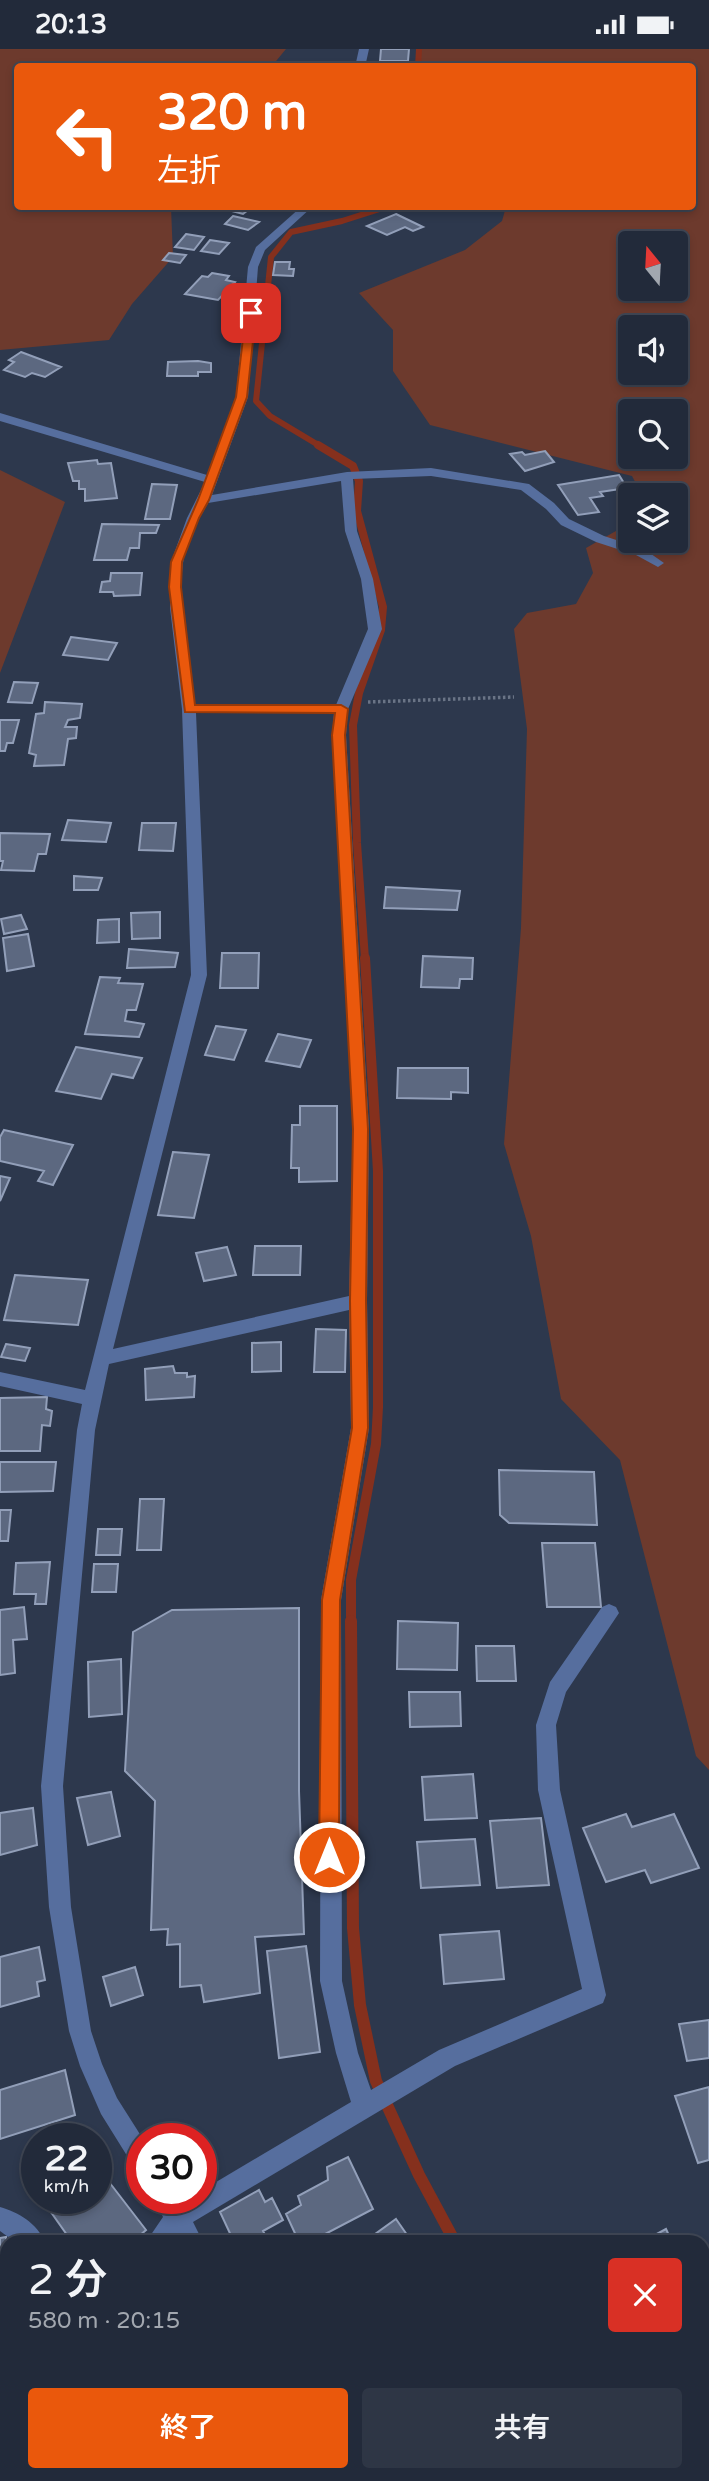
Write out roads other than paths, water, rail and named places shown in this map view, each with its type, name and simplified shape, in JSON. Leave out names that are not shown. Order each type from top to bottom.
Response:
[{"type":"street","points":[[126,2133],[109,2106],[91,2066],[80,2031],[61,1907],[52,1786],[79,1497],[92,1399],[199,975],[189,709],[177,608],[177,562],[193,518],[204,500],[242,397],[253,267],[266,240],[303,210]]},
{"type":"street","points":[[0,417],[211,480]]},
{"type":"street","points":[[204,500],[347,476],[431,472],[525,487],[565,522],[600,539],[640,552],[658,563]]},
{"type":"street","points":[[347,476],[351,531],[367,579],[375,629],[344,704],[339,735],[361,1129],[358,1301],[360,1428],[331,1600],[329,1833],[331,1981],[347,2053],[364,2106]]},
{"type":"street","points":[[189,709],[344,704]]},
{"type":"street","points":[[101,1359],[358,1301]]},
{"type":"street","points":[[0,1378],[92,1399]]},
{"type":"street","points":[[217,2184],[447,2059],[595,1994],[549,1790],[545,1725],[557,1688],[609,1613]]},
{"type":"street","points":[[161,2235],[170,2214]]},
{"type":"street","points":[[175,2214],[187,2235]]},
{"type":"street","points":[[0,2219],[11,2223],[25,2235]]},
{"type":"waterway","points":[[418,63],[419,49]]},
{"type":"waterway","points":[[320,446],[270,416],[256,401],[271,257],[291,232],[377,210]]},
{"type":"waterway","points":[[318,445],[353,466],[359,481],[357,511],[383,607],[381,630],[359,693],[353,725],[365,959]]},
{"type":"waterway","points":[[351,1621],[351,1580],[376,1444],[378,1407],[378,1171],[365,958]]},
{"type":"waterway","points":[[351,1621],[353,1928],[360,2005],[376,2081],[419,2175],[451,2235]]}]
